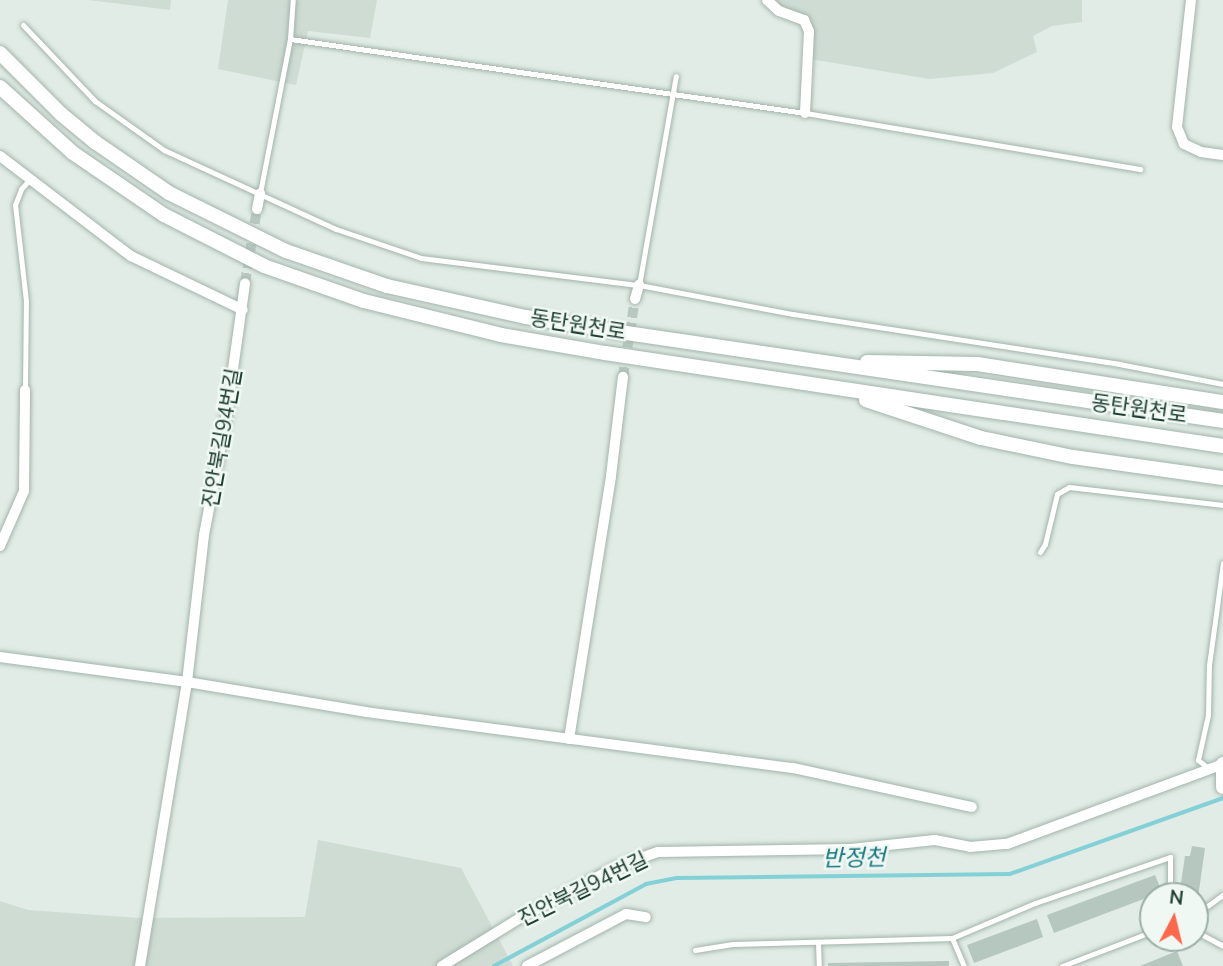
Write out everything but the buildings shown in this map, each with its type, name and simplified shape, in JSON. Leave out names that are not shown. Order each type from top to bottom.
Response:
[{"type":"main road","name":"동탄원천로","points":[[0,54],[61,114],[136,171],[195,208],[286,251],[375,282],[437,299],[539,319],[1223,421]]},
{"type":"main road","name":"동탄원천로","points":[[0,87],[74,153],[155,209],[211,242],[315,285],[416,316],[501,335],[1223,446]]},
{"type":"main road","points":[[813,361],[977,364],[1220,401]]},
{"type":"main road","points":[[811,384],[981,438],[1073,457],[1223,478]]},
{"type":"main road","points":[[1223,764],[1223,787]]},
{"type":"street","points":[[766,0],[779,11],[804,20],[809,31],[805,113]]},
{"type":"street","points":[[1191,0],[1177,127],[1184,144],[1201,152],[1223,155]]},
{"type":"street","points":[[0,156],[131,256],[243,310]]},
{"type":"street","points":[[257,209],[260,193]]},
{"type":"street","name":"진안북길94번길","points":[[140,966],[187,682],[204,535],[243,310],[244,284]]},
{"type":"street","points":[[635,299],[639,285]]},
{"type":"street","points":[[569,739],[611,476],[622,377]]},
{"type":"street","points":[[0,547],[15,519],[24,491],[25,390]]},
{"type":"street","points":[[0,657],[187,682],[366,712],[793,768],[972,807]]},
{"type":"street","points":[[1198,760],[1202,771]]},
{"type":"street","name":"진안북길94번길","points":[[442,966],[520,918],[615,867],[658,852],[851,849],[935,839],[970,847],[1007,844],[1223,764]]},
{"type":"street","points":[[527,966],[626,914],[646,917]]},
{"type":"lane","points":[[260,193],[290,39],[293,0]]},
{"type":"lane","points":[[23,25],[94,101],[164,150],[336,229],[421,258],[639,285],[793,314],[1119,364],[1223,384]]},
{"type":"lane","points":[[290,39],[805,113],[1140,169]]},
{"type":"lane","points":[[639,285],[677,76]]},
{"type":"lane","points":[[25,390],[26,300],[15,205],[21,189],[30,179]]},
{"type":"lane","points":[[1040,552],[1045,544],[1057,494],[1069,486],[1223,505]]},
{"type":"lane","points":[[1198,760],[1208,716],[1209,665],[1223,563]]},
{"type":"lane","points":[[695,950],[733,944],[952,938],[1035,903],[1170,857],[1170,882]]},
{"type":"lane","points":[[1062,966],[1139,936]]},
{"type":"lane","points":[[952,938],[964,966]]},
{"type":"lane","points":[[818,942],[819,966]]},
{"type":"shaded area","points":[[88,0],[171,0],[170,10]]},
{"type":"shaded area","points":[[228,0],[377,0],[370,38],[308,31],[296,85],[218,69]]},
{"type":"shaded area","points":[[766,0],[1082,0],[1082,22],[1052,26],[1033,36],[1037,52],[993,73],[929,79],[810,59],[801,17]]},
{"type":"shaded area","points":[[318,840],[461,868],[513,966],[0,966],[0,901],[28,910],[139,918],[305,917]]},
{"type":"waterway","name":"반정천","points":[[494,966],[646,884],[677,878],[1010,874],[1223,798]]},
{"type":"tunnel","points":[[245,283],[257,209]]},
{"type":"tunnel","points":[[623,377],[635,299]]}]
